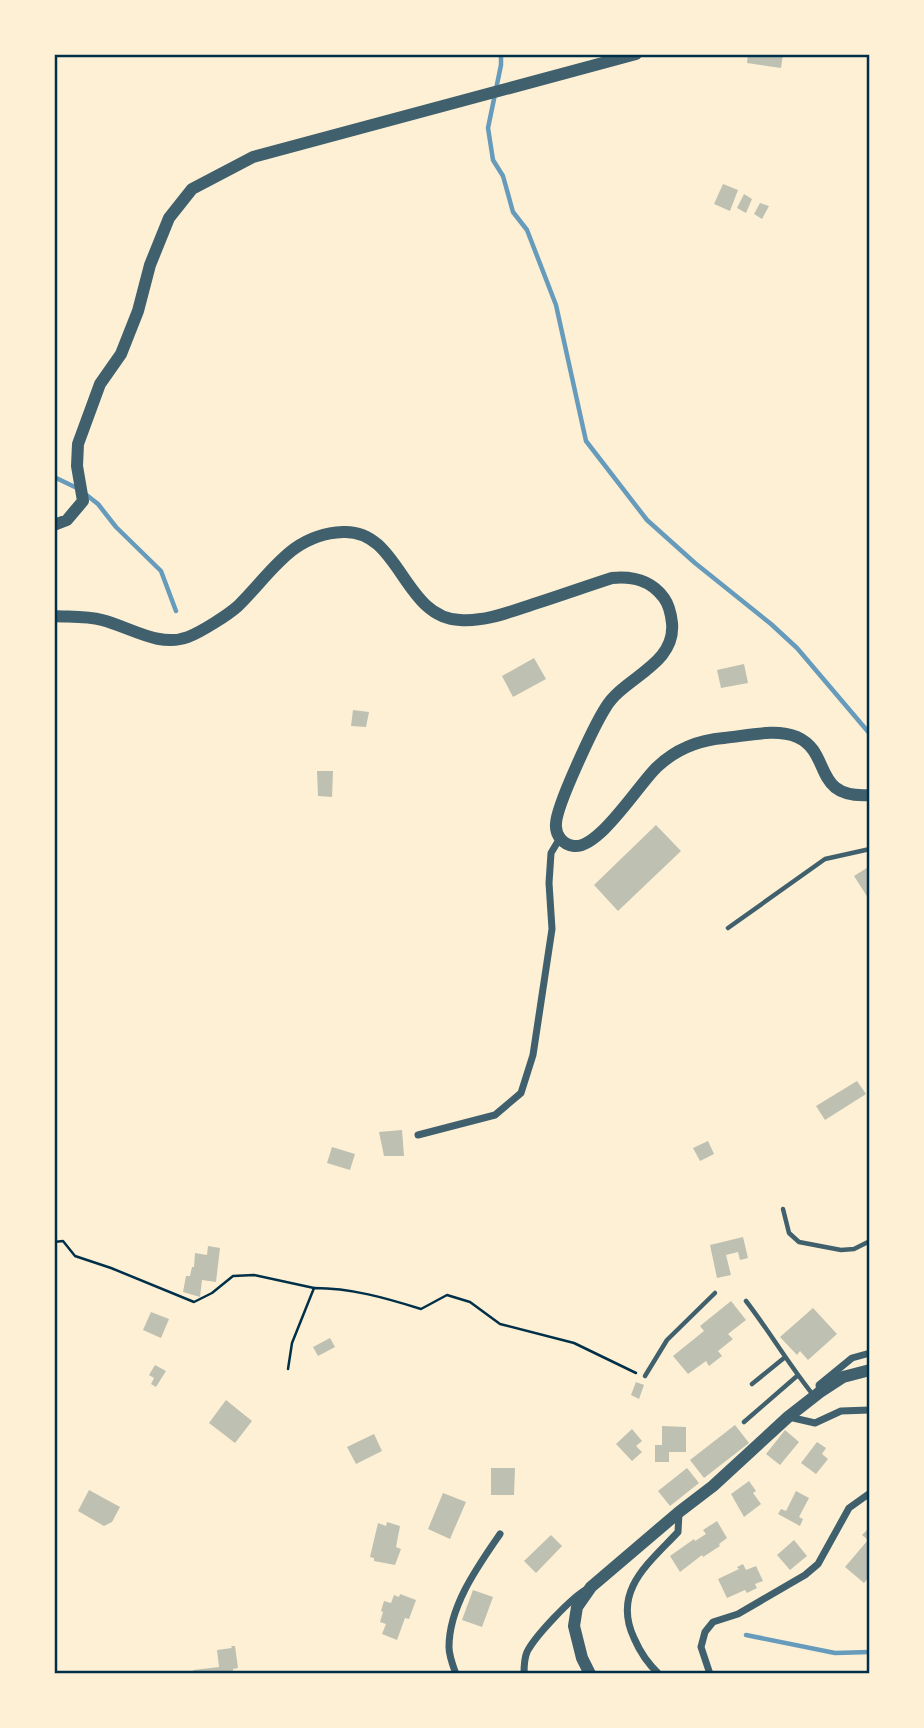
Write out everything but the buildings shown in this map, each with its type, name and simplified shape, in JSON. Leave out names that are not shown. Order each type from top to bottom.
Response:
[{"type":"street","points":[[54,525],[67,520],[83,501],[77,466],[78,444],[100,384],[121,354],[138,311],[150,265],[169,218],[192,189],[253,158],[636,54]]},
{"type":"street","points":[[54,616],[101,620],[161,640],[187,637],[236,607],[275,563],[307,540],[346,531],[370,537],[387,554],[402,579],[427,606],[439,615],[458,621],[492,617],[612,578],[642,580],[660,593],[671,613],[673,628],[670,642],[663,656],[607,705],[556,820],[560,838],[568,845],[589,843],[657,767],[690,745],[713,739],[785,733],[801,738],[812,750],[830,783],[838,790],[852,796],[870,795]]},
{"type":"street","points":[[418,1135],[495,1115],[521,1093],[533,1055],[552,929],[549,883],[551,853],[560,838]]},
{"type":"street","points":[[817,1394],[819,1385],[852,1357],[870,1353]]},
{"type":"street","points":[[524,1674],[524,1661],[532,1644],[577,1594],[591,1587],[713,1486],[817,1394],[843,1377],[870,1370]]},
{"type":"street","points":[[788,1417],[815,1423],[841,1411],[870,1410]]},
{"type":"street","points":[[710,1674],[701,1647],[705,1632],[713,1622],[738,1614],[805,1575],[818,1564],[849,1508],[870,1493]]},
{"type":"street","points":[[659,1674],[650,1665],[632,1635],[627,1623],[626,1603],[632,1585],[678,1532],[679,1512]]},
{"type":"street","points":[[456,1674],[449,1648],[453,1622],[462,1595],[500,1534]]},
{"type":"street","points":[[590,1674],[582,1658],[573,1626],[577,1607],[591,1587]]},
{"type":"lane","points":[[727,928],[825,859],[870,849]]},
{"type":"lane","points":[[783,1209],[789,1233],[799,1242],[841,1250],[854,1249],[870,1241]]},
{"type":"lane","points":[[642,1375],[667,1340],[715,1293]]},
{"type":"lane","points":[[746,1301],[768,1329],[797,1376],[817,1394]]},
{"type":"lane","points":[[752,1384],[784,1358]]},
{"type":"lane","points":[[744,1422],[797,1376]]},
{"type":"path","points":[[54,1242],[63,1241],[75,1256],[194,1302],[212,1293],[233,1276],[254,1275],[314,1288],[336,1288],[390,1299],[421,1309],[447,1296],[470,1302],[500,1324],[574,1343],[642,1375]]},
{"type":"path","points":[[288,1369],[292,1343],[314,1288]]},
{"type":"waterway","points":[[501,54],[488,128],[493,160],[503,176],[513,212],[527,230],[556,305],[586,441],[647,520],[797,648],[870,734]]},
{"type":"waterway","points":[[54,477],[77,488]]},
{"type":"waterway","points":[[84,493],[98,504],[116,527],[161,571],[176,611]]},
{"type":"waterway","points":[[746,1635],[835,1653],[870,1652]]}]
